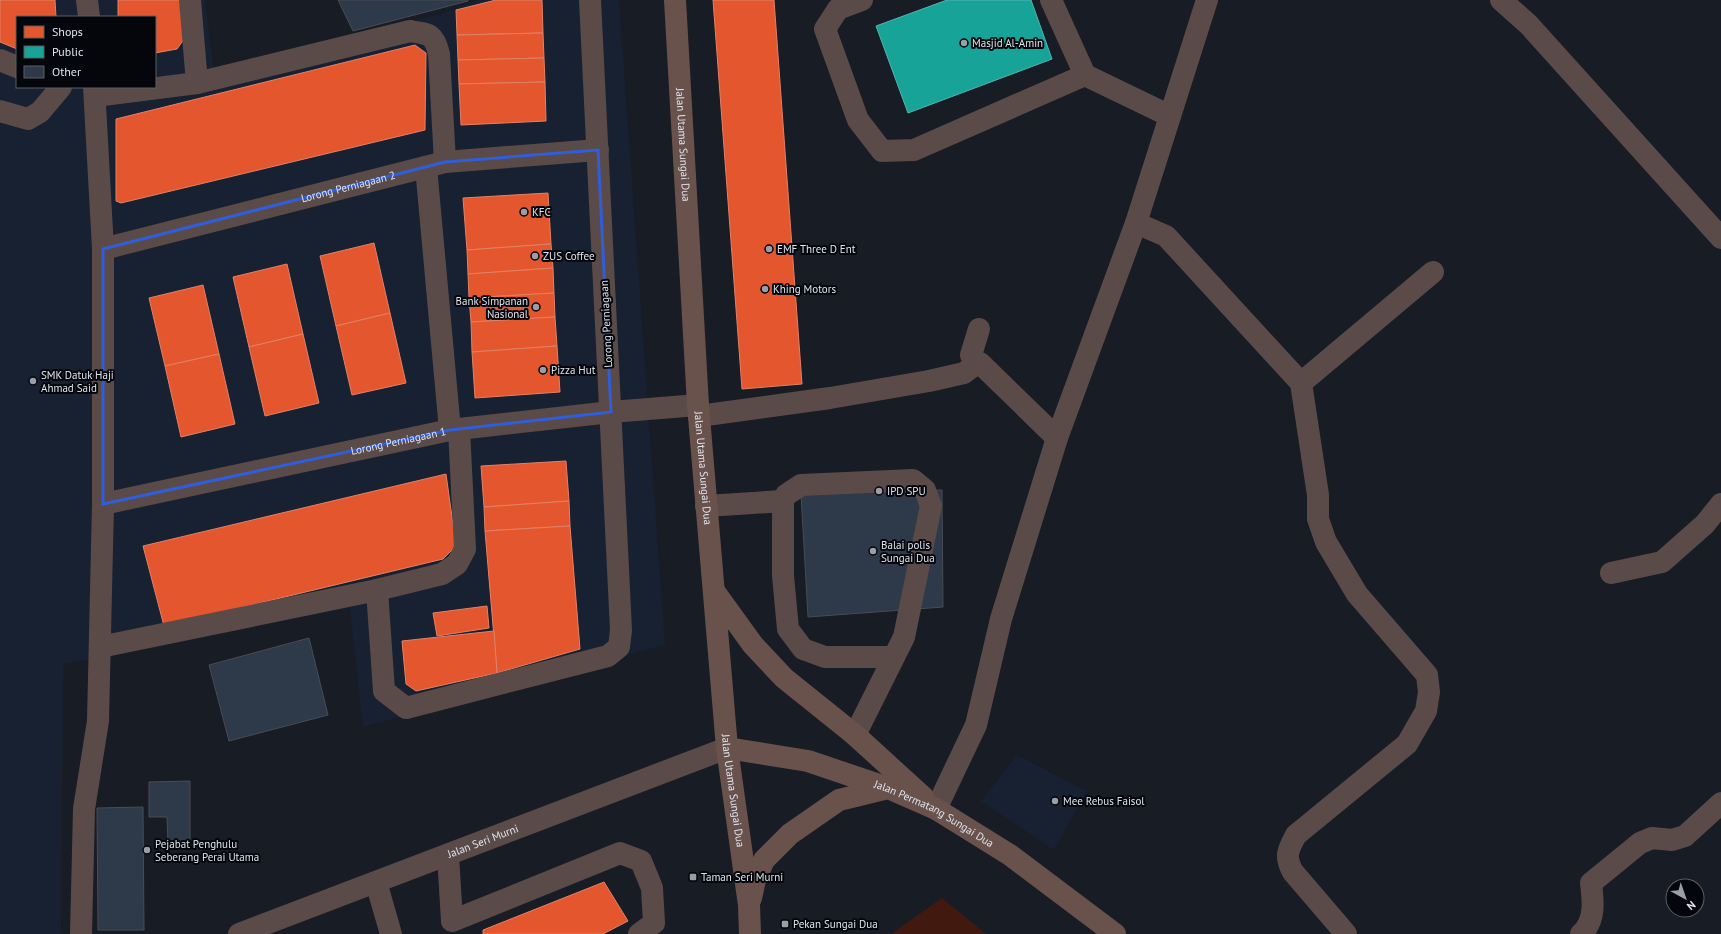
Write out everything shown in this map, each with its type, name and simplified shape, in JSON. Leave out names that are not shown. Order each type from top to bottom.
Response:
[{"type":"main road","name":"Jalan Utama Sungai Dua","points":[[675,0],[698,411],[727,748],[749,904],[750,934]]},
{"type":"main road","points":[[714,591],[753,645],[784,678],[855,735],[936,809]]},
{"type":"main road","name":"Jalan Permatang Sungai Dua","points":[[727,748],[808,761],[888,788],[936,809],[1010,855],[1115,934]]},
{"type":"main road","points":[[749,904],[755,880],[764,860],[790,834],[839,800],[888,788]]},
{"type":"street","points":[[87,0],[89,16]]},
{"type":"street","points":[[190,0],[197,83]]},
{"type":"street","name":"Lorong Perniagaan","points":[[377,590],[384,691],[406,708],[608,656],[619,647],[621,630],[590,0]]},
{"type":"street","points":[[862,0],[838,9],[825,30],[858,120],[882,151],[914,150],[1085,75]]},
{"type":"street","points":[[1051,0],[1085,75],[1170,116]]},
{"type":"street","points":[[936,809],[976,725],[1001,619],[1057,438],[1136,223],[1207,0]]},
{"type":"street","points":[[1501,0],[1529,25],[1721,238]]},
{"type":"street","points":[[100,647],[377,590],[442,574],[457,564],[465,549],[454,430],[436,164],[439,54],[436,42],[428,34],[410,31],[197,83],[156,86]]},
{"type":"street","points":[[0,60],[16,67]]},
{"type":"street","points":[[0,111],[28,119],[40,112],[60,88]]},
{"type":"street","points":[[81,934],[84,809],[98,721],[103,504],[103,248],[95,91],[133,88]]},
{"type":"street","name":"Lorong Perniagaan 2","points":[[103,248],[436,164],[598,150]]},
{"type":"street","points":[[1136,223],[1166,236],[1301,383],[1318,495],[1318,520],[1326,542],[1357,594],[1427,675],[1429,692],[1426,711],[1407,744],[1296,835],[1289,849],[1287,861],[1293,872],[1346,934]]},
{"type":"street","points":[[1301,383],[1433,272]]},
{"type":"street","points":[[979,329],[971,355],[976,364],[982,365],[1057,438]]},
{"type":"street","name":"Lorong Perniagaan 1","points":[[103,504],[454,430],[611,412],[698,411],[830,398],[929,381],[964,373],[976,364]]},
{"type":"street","points":[[855,735],[904,637],[931,506],[924,490],[913,480],[801,485],[786,495],[783,501],[783,576],[788,629],[803,650],[826,657],[893,657]]},
{"type":"street","points":[[706,506],[783,501]]},
{"type":"street","points":[[1611,573],[1662,562],[1705,524],[1721,504]]},
{"type":"street","name":"Jalan Seri Murni","points":[[239,934],[727,748]]},
{"type":"street","points":[[1581,934],[1585,930],[1594,910],[1587,878],[1652,838],[1672,840],[1685,836],[1721,803]]},
{"type":"street","points":[[448,855],[453,928],[620,853],[641,861],[652,888],[654,923],[639,934]]},
{"type":"street","points":[[376,882],[391,934]]},
{"type":"highlighted area","points":[[598,150],[611,412],[450,430],[103,504],[103,249],[445,162]]},
{"type":"shaded area","points":[[0,0],[205,0],[214,70],[441,14],[476,0],[619,0],[665,645],[363,727],[350,608],[63,664],[61,934],[0,934]]},
{"type":"shaded area","points":[[1017,755],[1087,791],[1054,850],[981,801]]},
{"type":"shaded area","points":[[942,898],[986,934],[891,934]]},
{"type":"building: Shops","points":[[0,0],[55,0],[56,16],[16,16],[16,49],[0,42]]},
{"type":"building: Shops","points":[[118,0],[182,0],[187,35],[177,49],[156,53],[156,16],[118,16]]},
{"type":"building: Shops","points":[[496,0],[542,0],[543,33],[457,35],[456,10]]},
{"type":"building: Shops","points":[[713,0],[774,0],[802,384],[742,389]]},
{"type":"building: Shops","points":[[543,33],[544,58],[458,60],[457,35]]},
{"type":"building: Shops","points":[[415,45],[426,53],[425,130],[121,203],[116,201],[116,119]]},
{"type":"building: Shops","points":[[544,58],[545,82],[459,84],[458,60]]},
{"type":"building: Shops","points":[[545,82],[546,121],[461,125],[459,84]]},
{"type":"building: Shops","points":[[548,193],[551,244],[467,250],[463,198]]},
{"type":"building: Shops","points":[[374,243],[390,313],[336,326],[320,256]]},
{"type":"building: Shops","points":[[551,244],[553,268],[468,274],[467,250]]},
{"type":"building: Shops","points":[[287,264],[303,334],[249,347],[233,277]]},
{"type":"building: Shops","points":[[553,268],[554,293],[469,298],[468,274]]},
{"type":"building: Shops","points":[[203,285],[219,354],[165,366],[149,298]]},
{"type":"building: Shops","points":[[554,293],[555,317],[471,322],[469,298]]},
{"type":"building: Shops","points":[[390,313],[406,383],[352,395],[336,326]]},
{"type":"building: Shops","points":[[555,317],[557,346],[472,352],[471,322]]},
{"type":"building: Shops","points":[[303,334],[319,403],[265,416],[249,347]]},
{"type":"building: Shops","points":[[557,346],[560,392],[475,398],[472,352]]},
{"type":"building: Shops","points":[[219,354],[235,424],[181,437],[165,366]]},
{"type":"building: Shops","points":[[566,461],[569,501],[484,507],[481,466]]},
{"type":"building: Shops","points":[[446,474],[456,546],[443,559],[164,626],[143,546]]},
{"type":"building: Shops","points":[[569,501],[570,526],[485,531],[484,507]]},
{"type":"building: Shops","points":[[570,526],[580,649],[497,673],[485,531]]},
{"type":"building: Shops","points":[[487,606],[489,628],[437,636],[433,613]]},
{"type":"building: Shops","points":[[494,631],[497,673],[416,691],[406,684],[402,641]]},
{"type":"building: Shops","points":[[604,882],[628,921],[603,934],[483,934],[483,930]]},
{"type":"building: Public","name":"Masjid Al-Amin","points":[[947,0],[1031,0],[1052,59],[908,113],[876,26]]},
{"type":"building: Other","points":[[338,0],[468,0],[468,1],[353,31]]},
{"type":"building: Other","name":"Balai polis Sungai Dua","points":[[942,490],[943,607],[808,617],[801,494]]},
{"type":"building: Other","points":[[309,638],[328,715],[229,741],[209,665]]},
{"type":"building: Other","points":[[190,781],[190,843],[168,844],[167,817],[149,817],[149,782]]},
{"type":"building: Other","points":[[143,807],[144,930],[98,930],[97,808]]},
{"type":"place","name":"Masjid Al-Amin","points":[[964,43]]},
{"type":"place","name":"KFC","points":[[524,212]]},
{"type":"place","name":"EMF Three D Ent","points":[[769,249]]},
{"type":"place","name":"ZUS Coffee","points":[[535,256]]},
{"type":"place","name":"Khing Motors","points":[[765,289]]},
{"type":"place","name":"Bank Simpanan Nasional","points":[[536,307]]},
{"type":"place","name":"Pizza Hut","points":[[543,370]]},
{"type":"place","name":"SMK Datuk Haji Ahmad Said","points":[[33,381]]},
{"type":"place","name":"IPD SPU","points":[[879,491]]},
{"type":"place","name":"Balai polis Sungai Dua","points":[[873,551]]},
{"type":"place","name":"Mee Rebus Faisol","points":[[1055,801]]},
{"type":"place","name":"Pejabat Penghulu Seberang Perai Utama","points":[[147,850]]},
{"type":"place","name":"Taman Seri Murni","points":[[693,877]]},
{"type":"place","name":"Pekan Sungai Dua","points":[[785,924]]}]
